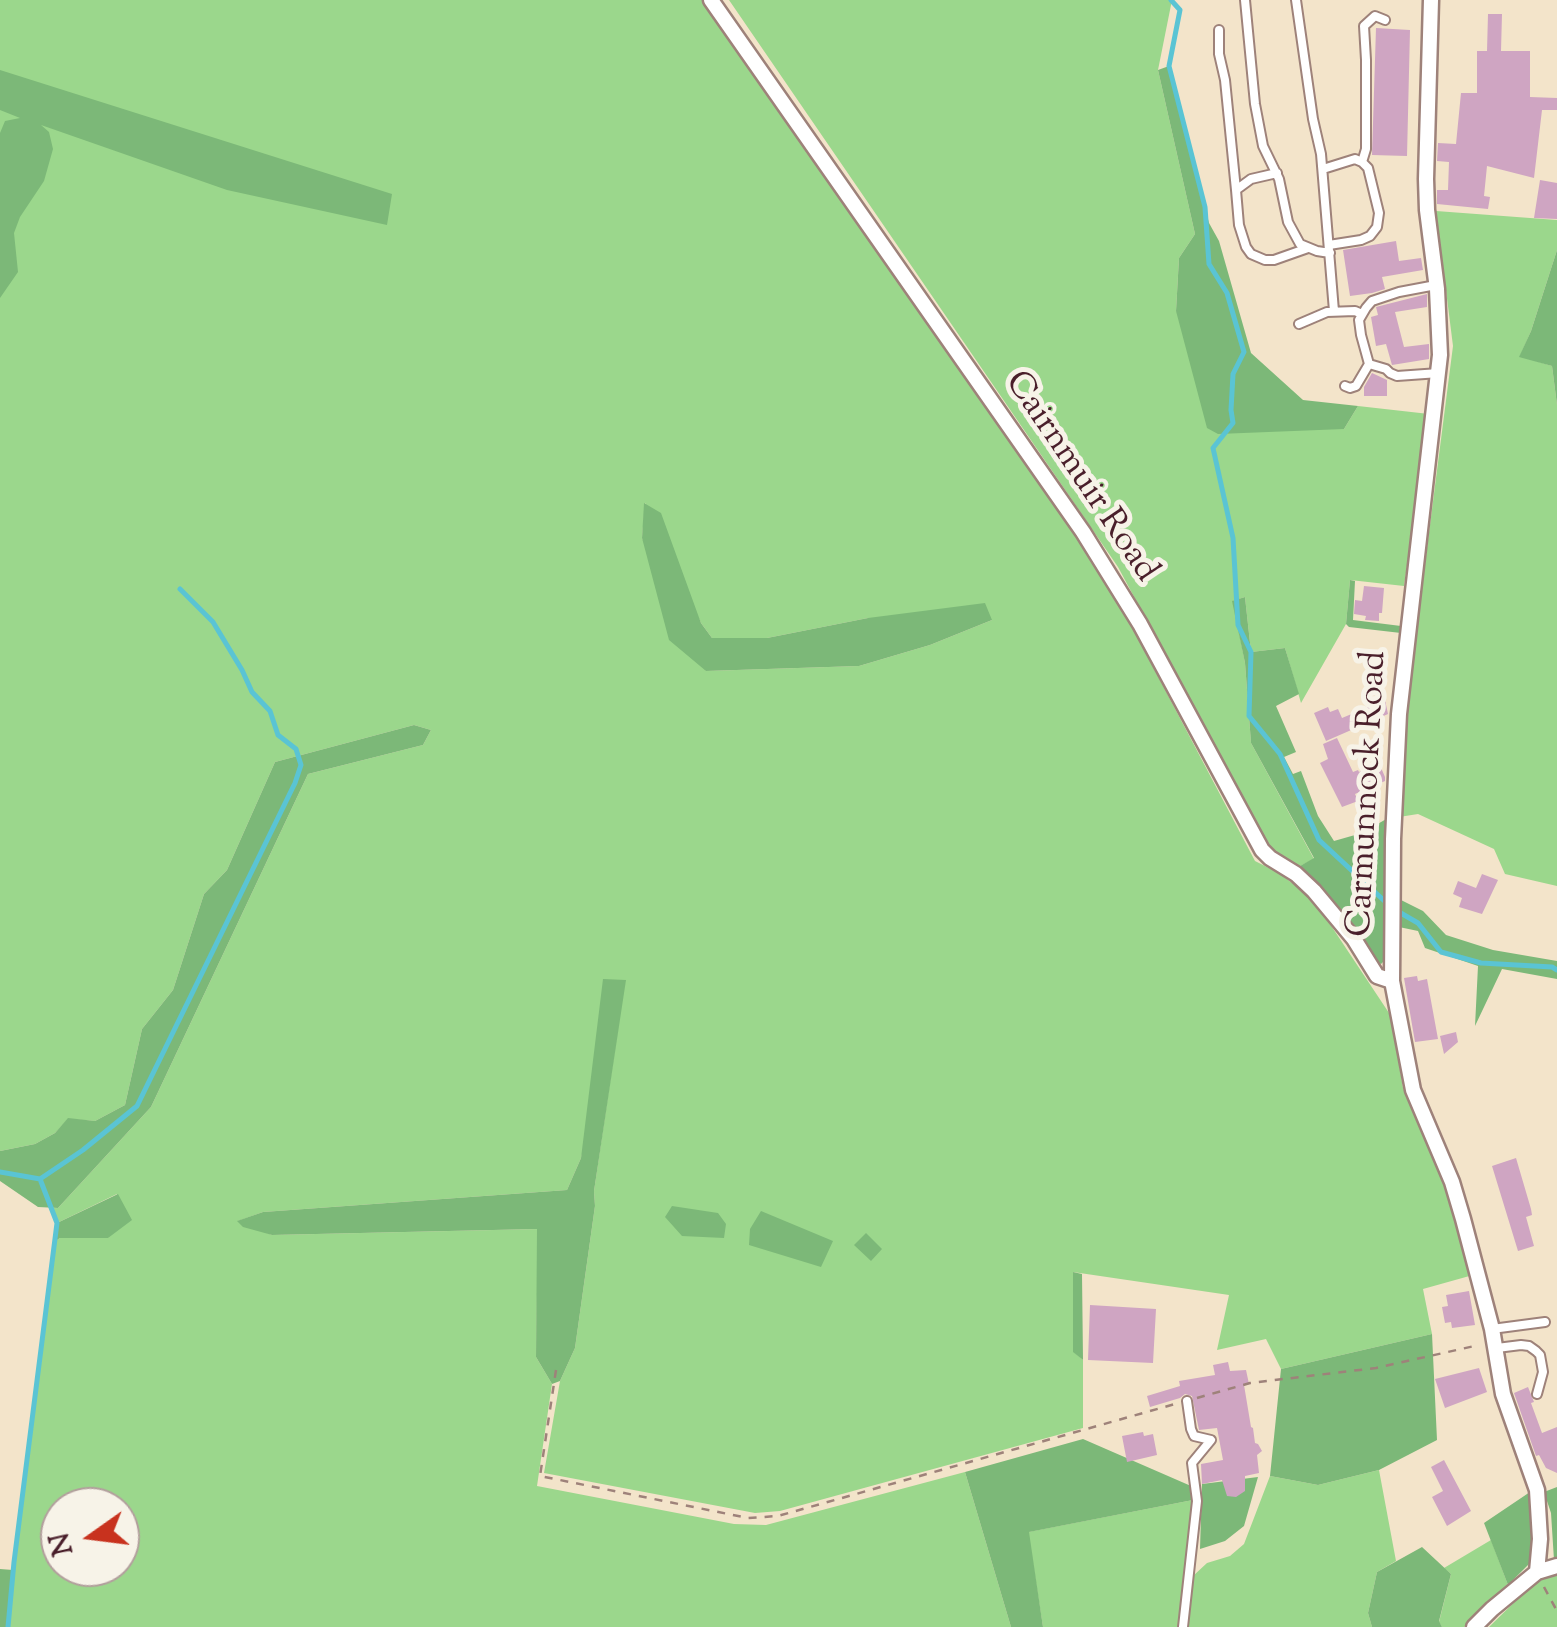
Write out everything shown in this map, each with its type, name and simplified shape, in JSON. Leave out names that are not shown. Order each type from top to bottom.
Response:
[{"type":"street","name":"Cairnmuir Road","points":[[711,0],[1082,532],[1140,624],[1262,850],[1314,891],[1344,926],[1376,976],[1392,981]]},
{"type":"street","name":"Carmunnock Road","points":[[1431,0],[1426,182],[1440,332],[1439,373],[1399,714],[1392,981],[1413,1090],[1452,1182],[1479,1272],[1503,1394],[1536,1490],[1540,1539],[1537,1572]]},
{"type":"street","points":[[1474,1627],[1537,1572],[1557,1566]]},
{"type":"lane","points":[[1244,0],[1263,146],[1277,173],[1288,222],[1300,244],[1308,248]]},
{"type":"lane","points":[[1296,0],[1323,168],[1334,311]]},
{"type":"lane","points":[[1362,162],[1366,135],[1364,26],[1375,16],[1385,20]]},
{"type":"lane","points":[[1218,30],[1238,225],[1251,254],[1274,260],[1308,248],[1330,249],[1370,236],[1378,226],[1379,214],[1368,168],[1355,159],[1323,168]]},
{"type":"lane","points":[[1236,190],[1251,179],[1277,173]]},
{"type":"lane","points":[[1346,386],[1356,386],[1369,364],[1360,320],[1372,301],[1436,285]]},
{"type":"lane","points":[[1299,324],[1334,311],[1362,314]]},
{"type":"lane","points":[[1369,364],[1397,376],[1439,373]]},
{"type":"lane","points":[[1495,1340],[1545,1322]]},
{"type":"lane","points":[[1495,1340],[1522,1344],[1540,1355],[1543,1372],[1537,1394]]},
{"type":"lane","points":[[1183,1627],[1197,1501],[1192,1463],[1211,1440],[1194,1436],[1187,1401]]},
{"type":"path","points":[[556,1370],[540,1476],[748,1518],[778,1516],[1250,1383],[1376,1368],[1495,1340]]},
{"type":"path","points":[[1537,1572],[1557,1610]]},
{"type":"green space","points":[[0,0],[703,0],[1110,585],[1255,861],[1279,873],[1314,900],[1391,1016],[1403,1088],[1446,1190],[1473,1275],[1423,1289],[1432,1334],[1281,1369],[1266,1339],[1217,1350],[1229,1295],[1073,1272],[1073,1351],[1083,1360],[1083,1428],[780,1511],[755,1513],[544,1473],[560,1381],[575,1348],[625,980],[581,1158],[567,1190],[263,1212],[238,1221],[272,1235],[538,1229],[536,1357],[552,1384],[537,1486],[734,1524],[766,1525],[965,1472],[1011,1627],[8,1627],[54,1242],[60,1238],[108,1238],[117,1194],[57,1223],[51,1208],[58,1208],[151,1107],[308,774],[423,745],[431,730],[414,725],[275,762],[227,870],[204,894],[173,990],[142,1029],[125,1105],[95,1121],[68,1119],[55,1133],[35,1144],[0,1151]],"holes":[[[645,503],[701,623],[712,638],[767,638],[868,618],[992,620],[930,645],[859,666],[706,671],[642,538]]]},
{"type":"green space","points":[[729,0],[1172,0],[1158,70],[1195,234],[1179,258],[1176,311],[1344,429],[1358,406],[1429,414],[1404,586],[1350,580],[1346,624],[1301,703],[1285,648],[1251,652],[1245,597],[1233,601],[1245,663],[1251,743],[1314,859],[1300,866],[1267,844],[1118,567]]},
{"type":"green space","points":[[1169,66],[1209,223],[1219,241],[1251,353],[1303,400],[1358,406],[1344,429],[1218,434],[1207,428],[1176,311],[1179,258],[1195,234],[1158,70]]},
{"type":"green space","points":[[0,70],[392,194],[387,225],[227,190],[41,125],[49,132],[53,149],[44,181],[14,233],[18,272],[0,298],[0,133],[5,121],[20,118],[0,110]]},
{"type":"green space","points":[[1436,211],[1557,220],[1557,250],[1520,356],[1552,366],[1557,405],[1557,886],[1505,874],[1494,849],[1418,814],[1399,817],[1404,727],[1453,346]]},
{"type":"green space","points":[[1557,250],[1557,405],[1552,366],[1519,357]]},
{"type":"green space","points":[[644,503],[661,513],[701,623],[712,638],[767,638],[868,618],[985,603],[992,620],[930,645],[859,666],[706,671],[669,640],[642,538]]},
{"type":"green space","points":[[1350,580],[1355,581],[1353,620],[1401,626],[1401,633],[1346,624]]},
{"type":"green space","points":[[1245,597],[1251,652],[1285,648],[1299,694],[1276,706],[1296,752],[1284,757],[1293,774],[1301,771],[1318,816],[1334,841],[1362,833],[1388,818],[1386,959],[1381,964],[1329,896],[1300,866],[1314,858],[1251,743],[1245,663],[1232,601]]},
{"type":"green space","points":[[414,725],[431,730],[423,745],[308,774],[151,1107],[58,1208],[38,1207],[0,1181],[0,1151],[35,1144],[55,1133],[68,1118],[95,1121],[125,1105],[142,1029],[173,990],[204,894],[227,870],[275,762]]},
{"type":"green space","points":[[1399,899],[1423,911],[1446,935],[1493,950],[1557,961],[1557,979],[1502,969],[1475,1026],[1478,966],[1425,948],[1418,931],[1399,927]]},
{"type":"green space","points":[[603,979],[626,980],[575,1348],[560,1381],[552,1384],[536,1357],[537,1229],[272,1235],[243,1227],[237,1221],[263,1212],[567,1190],[581,1158]]},
{"type":"green space","points":[[118,1194],[132,1220],[108,1238],[60,1238],[54,1242],[57,1223]]},
{"type":"green space","points":[[672,1206],[718,1213],[726,1224],[724,1238],[682,1236],[665,1217]]},
{"type":"green space","points":[[761,1211],[833,1241],[821,1267],[749,1245],[750,1229]]},
{"type":"green space","points":[[866,1233],[882,1249],[871,1261],[854,1245]]},
{"type":"green space","points":[[1073,1272],[1082,1274],[1083,1360],[1073,1352]]},
{"type":"green space","points":[[1432,1334],[1437,1440],[1379,1470],[1318,1485],[1270,1476],[1281,1369]]},
{"type":"green space","points":[[1083,1439],[1191,1486],[1193,1500],[1029,1532],[1043,1627],[1011,1627],[965,1472]]},
{"type":"green space","points":[[1379,1470],[1396,1561],[1377,1572],[1368,1613],[1372,1627],[1187,1627],[1193,1576],[1207,1563],[1230,1556],[1244,1544],[1270,1476],[1318,1485]]},
{"type":"green space","points":[[1258,1477],[1244,1526],[1225,1541],[1200,1549],[1202,1484]]},
{"type":"green space","points":[[1557,1487],[1554,1560],[1551,1513],[1544,1492]]},
{"type":"green space","points":[[1530,1492],[1534,1550],[1529,1564],[1508,1585],[1484,1523]]},
{"type":"green space","points":[[1193,1500],[1179,1627],[1043,1627],[1028,1532]]},
{"type":"green space","points":[[1491,1540],[1508,1585],[1464,1627],[1442,1627],[1439,1622],[1451,1574],[1444,1568]]},
{"type":"green space","points":[[1422,1547],[1451,1574],[1439,1621],[1442,1627],[1372,1627],[1368,1613],[1377,1572]]},
{"type":"green space","points":[[0,1569],[13,1570],[8,1627],[0,1627]]},
{"type":"green space","points":[[1557,1575],[1557,1627],[1489,1627],[1535,1582]]},
{"type":"building","points":[[1488,14],[1502,14],[1501,51],[1530,51],[1530,97],[1557,98],[1557,110],[1542,110],[1534,178],[1487,166],[1484,196],[1490,197],[1488,209],[1437,204],[1437,190],[1448,190],[1449,162],[1437,161],[1438,143],[1456,144],[1461,93],[1477,93],[1477,51],[1487,51]]},
{"type":"building","points":[[1376,28],[1410,30],[1407,156],[1372,155]]},
{"type":"building","points":[[1540,180],[1557,183],[1557,219],[1534,218]]},
{"type":"building","points":[[1396,241],[1399,261],[1421,258],[1423,270],[1382,277],[1385,289],[1350,296],[1343,250]]},
{"type":"building","points":[[1427,294],[1427,307],[1395,312],[1404,347],[1429,344],[1429,359],[1392,365],[1386,344],[1376,346],[1371,317],[1378,315],[1376,307]]},
{"type":"building","points":[[1372,373],[1387,380],[1387,396],[1364,396]]},
{"type":"building","points":[[1364,586],[1384,588],[1379,621],[1354,614],[1355,600],[1362,601]]},
{"type":"building","points":[[1385,700],[1388,714],[1326,741],[1314,713],[1328,707],[1330,712],[1338,709],[1342,718]]},
{"type":"building","points":[[1337,738],[1353,772],[1379,763],[1385,777],[1385,781],[1355,794],[1358,801],[1342,807],[1320,763],[1328,759],[1323,744]]},
{"type":"building","points":[[1482,874],[1498,880],[1482,914],[1459,907],[1462,898],[1453,894],[1458,881],[1476,888]]},
{"type":"building","points":[[1417,976],[1418,981],[1427,979],[1438,1039],[1415,1042],[1404,978]]},
{"type":"building","points":[[1456,1032],[1458,1042],[1444,1054],[1440,1036]]},
{"type":"building","points":[[1516,1158],[1531,1209],[1532,1215],[1526,1217],[1534,1246],[1518,1251],[1492,1166]]},
{"type":"building","points":[[1469,1291],[1475,1325],[1452,1328],[1451,1322],[1445,1323],[1442,1307],[1448,1306],[1446,1295]]},
{"type":"building","points":[[1090,1305],[1156,1309],[1153,1363],[1088,1360]]},
{"type":"building","points":[[1228,1362],[1230,1371],[1246,1370],[1249,1384],[1244,1385],[1251,1427],[1255,1443],[1262,1451],[1257,1455],[1259,1473],[1245,1476],[1245,1491],[1236,1497],[1227,1496],[1222,1480],[1202,1484],[1201,1464],[1223,1460],[1217,1428],[1199,1430],[1192,1396],[1185,1394],[1150,1407],[1147,1396],[1180,1386],[1179,1381],[1215,1375],[1213,1365]]},
{"type":"building","points":[[1479,1368],[1487,1392],[1445,1408],[1435,1379]]},
{"type":"building","points":[[1528,1387],[1542,1433],[1557,1427],[1557,1473],[1546,1468],[1536,1456],[1514,1393]]},
{"type":"building","points":[[1143,1432],[1144,1436],[1153,1434],[1157,1455],[1127,1462],[1122,1436]]},
{"type":"building","points":[[1444,1460],[1471,1511],[1447,1526],[1432,1497],[1443,1491],[1431,1467]]},
{"type":"waterway","points":[[1171,0],[1180,10],[1169,66],[1205,207],[1209,264],[1227,293],[1244,352],[1233,374],[1233,423],[1213,448],[1233,538],[1238,625],[1251,652],[1249,716],[1280,754],[1319,840],[1392,908],[1418,923],[1441,952],[1481,963],[1557,970]]},
{"type":"waterway","points":[[40,1179],[137,1106],[301,765],[296,749],[278,735],[270,711],[252,692],[213,622],[180,589]]},
{"type":"waterway","points":[[0,1172],[40,1179],[57,1223],[8,1627]]}]
